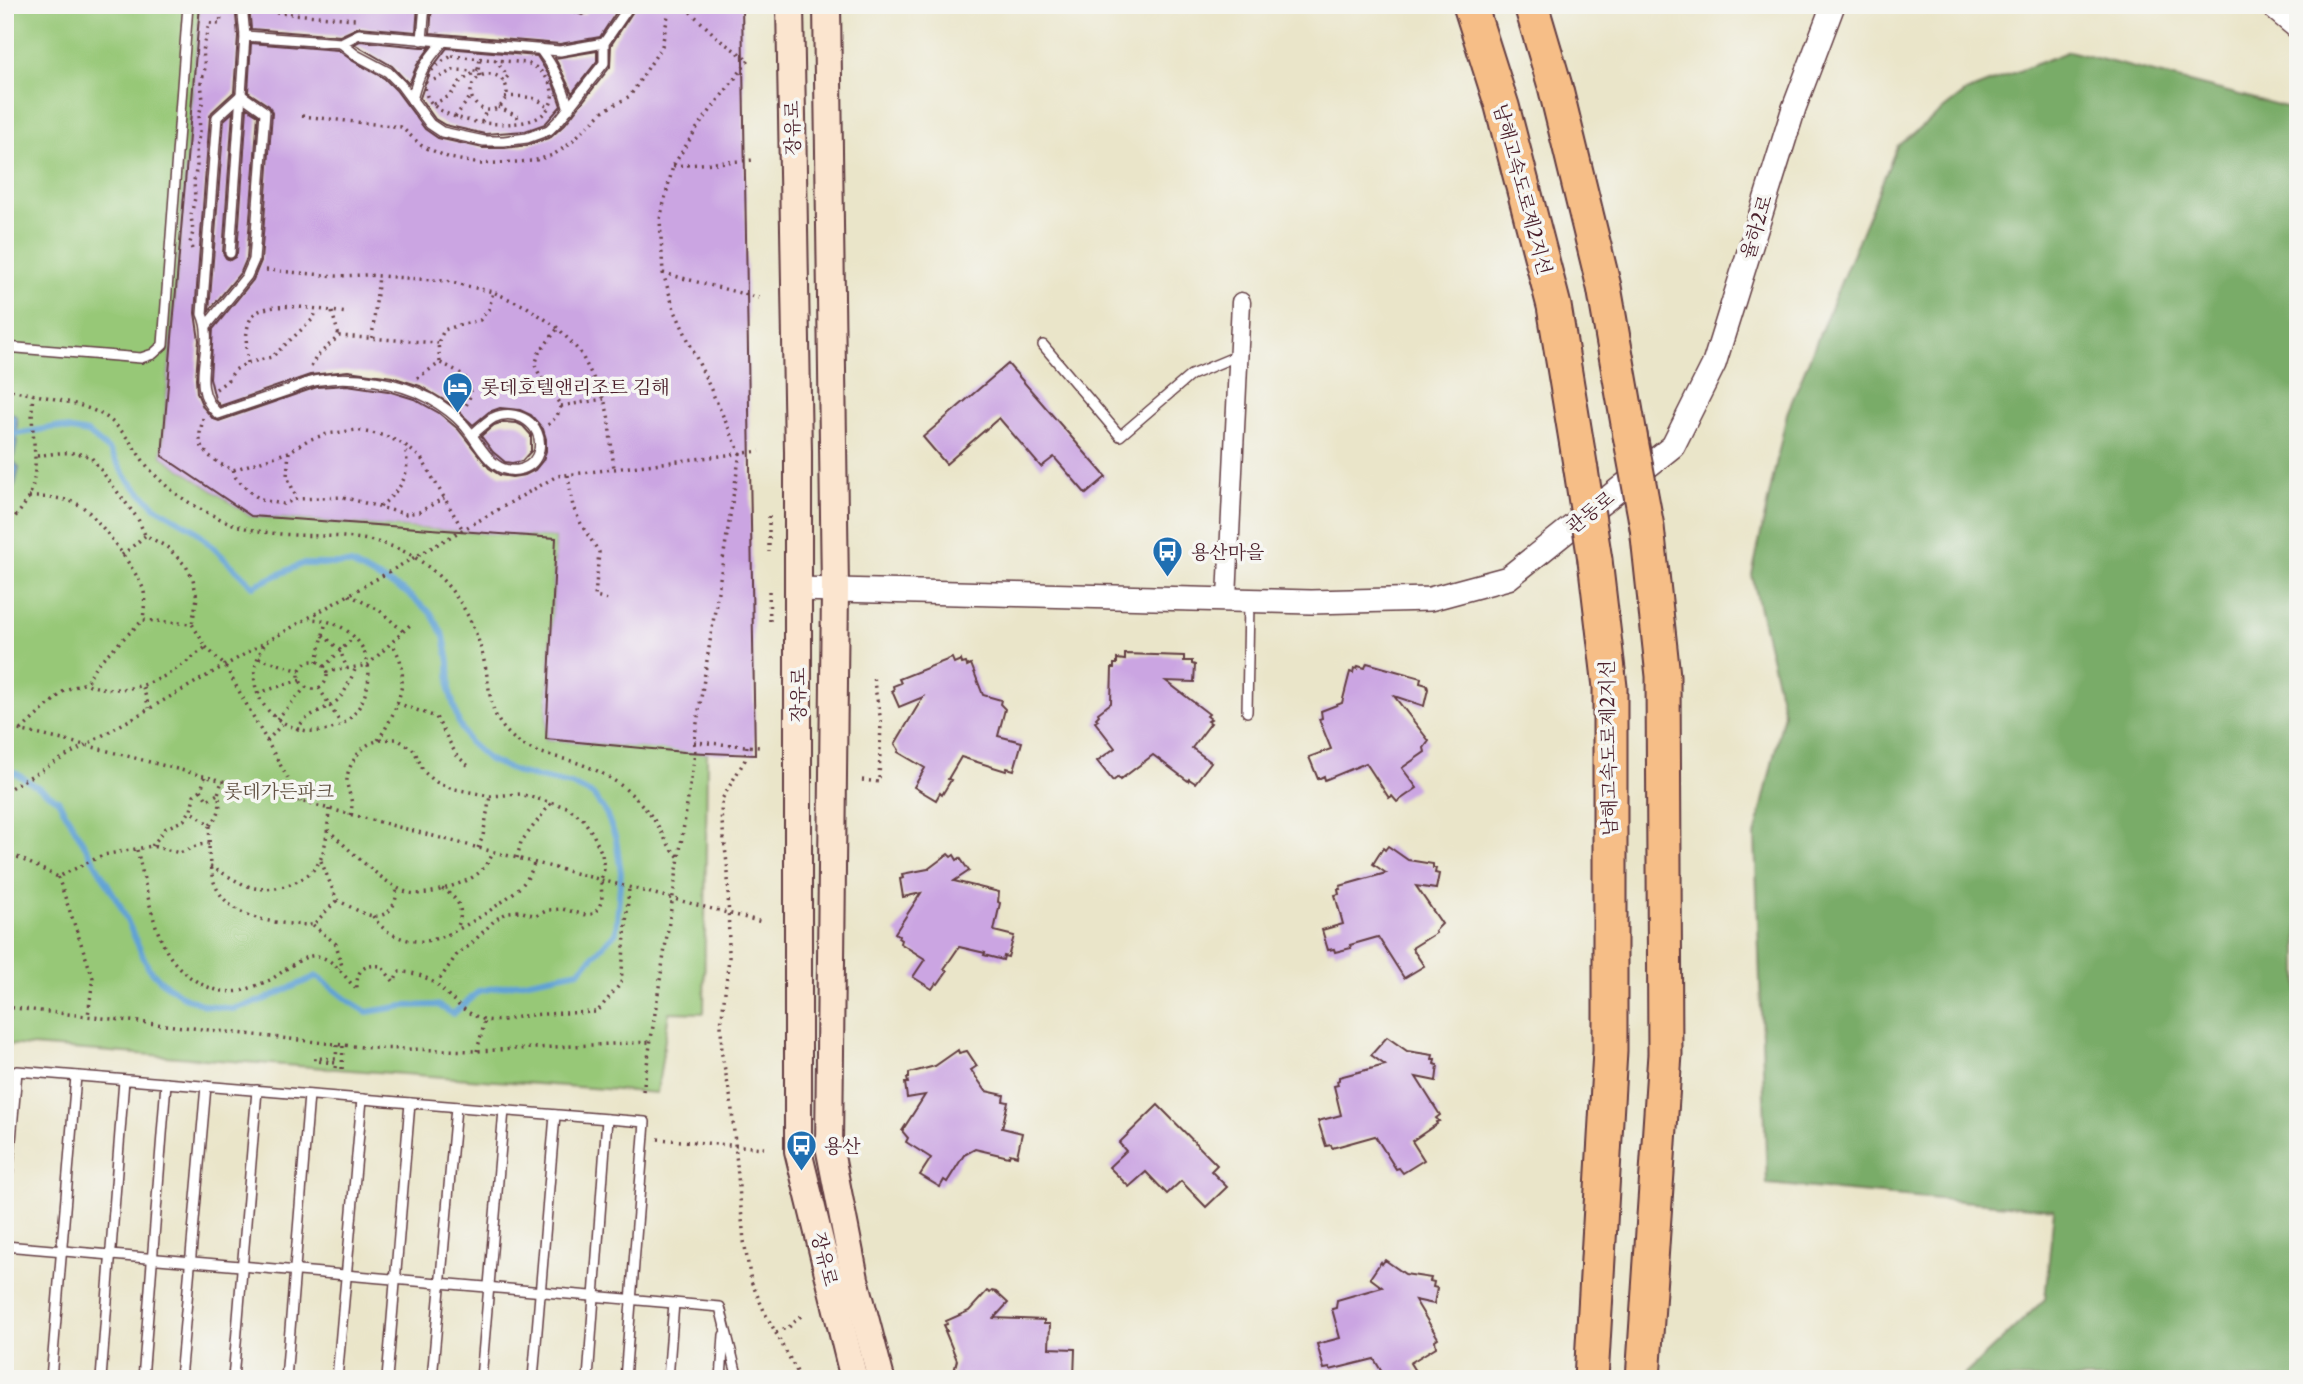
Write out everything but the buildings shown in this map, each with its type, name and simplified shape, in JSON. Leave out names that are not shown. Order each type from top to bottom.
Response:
[{"type":"highway","name":"남해고속도로제2지선","points":[[1470,5],[1502,106],[1554,306],[1595,560],[1610,687],[1611,1051],[1591,1379]]},
{"type":"highway","points":[[1531,5],[1555,86],[1604,287],[1647,527],[1663,676],[1665,1054],[1643,1379]]},
{"type":"main road","name":"장유로","points":[[790,5],[797,438],[798,1151],[854,1379]]},
{"type":"main road","name":"장유로","points":[[827,5],[835,589],[829,1146],[855,1279],[881,1379]]},
{"type":"street","name":"율하2로","points":[[1673,446],[1714,364],[1794,108],[1833,5]]},
{"type":"street","points":[[2267,5],[2298,31]]},
{"type":"street","points":[[798,589],[1238,599],[1241,302]]},
{"type":"street","name":"관동로","points":[[1238,599],[1430,599],[1508,578],[1673,446]]},
{"type":"lane","points":[[230,253],[246,36],[242,5]]},
{"type":"lane","points":[[422,40],[425,5]]},
{"type":"lane","points":[[341,43],[356,55],[387,72],[430,124],[442,132],[484,141],[527,138],[549,130],[569,109],[604,63],[604,43],[630,5]]},
{"type":"lane","points":[[5,347],[141,358],[153,354],[163,345],[192,6]]},
{"type":"lane","points":[[246,36],[341,43],[359,34],[560,51],[604,43]]},
{"type":"lane","points":[[412,100],[417,76],[443,42]]},
{"type":"lane","points":[[540,49],[554,67],[569,109]]},
{"type":"lane","points":[[207,325],[247,276],[254,260],[265,112],[241,95]]},
{"type":"lane","points":[[241,95],[217,117],[202,314],[207,325],[201,384],[208,405],[218,414],[319,380],[354,379],[390,383],[429,398],[456,418],[497,467],[514,471],[527,468],[535,460],[539,450],[539,437],[534,426],[517,415],[494,418],[472,435]]},
{"type":"lane","points":[[1043,345],[1121,436],[1191,375],[1239,355]]},
{"type":"lane","points":[[1238,599],[1247,712]]},
{"type":"lane","points":[[5,1210],[16,1071],[645,1122],[625,1379]]},
{"type":"lane","points":[[51,1379],[76,1076]]},
{"type":"lane","points":[[101,1379],[124,1080]]},
{"type":"lane","points":[[143,1379],[166,1083]]},
{"type":"lane","points":[[180,1379],[206,1086]]},
{"type":"lane","points":[[233,1379],[257,1090]]},
{"type":"lane","points":[[286,1379],[309,1095]]},
{"type":"lane","points":[[337,1379],[362,1099]]},
{"type":"lane","points":[[387,1379],[410,1103]]},
{"type":"lane","points":[[432,1379],[456,1107]]},
{"type":"lane","points":[[481,1379],[503,1110]]},
{"type":"lane","points":[[533,1379],[555,1115]]},
{"type":"lane","points":[[588,1379],[607,1119]]},
{"type":"lane","points":[[5,1246],[720,1307],[738,1379]]},
{"type":"lane","points":[[668,1379],[674,1303]]},
{"type":"lane","points":[[720,1379],[725,1326]]},
{"type":"path","points":[[302,116],[401,127],[422,146],[450,159],[481,164],[510,164],[553,155],[568,145],[603,111],[629,96],[662,46],[670,5]]},
{"type":"path","points":[[643,1091],[740,453],[674,309],[663,273],[660,219],[673,166],[697,128],[749,60],[721,41],[683,5]]},
{"type":"path","points":[[192,6],[232,10]]},
{"type":"path","points":[[253,11],[360,20]]},
{"type":"path","points":[[452,56],[495,60],[527,63],[538,67],[548,76],[552,87],[548,108],[539,117],[519,122],[482,122],[455,117],[440,111],[426,96],[425,87],[433,68],[452,56]]},
{"type":"path","points":[[480,59],[480,76]]},
{"type":"path","points":[[495,60],[508,76],[503,82]]},
{"type":"path","points":[[428,77],[434,80],[453,70],[478,71]]},
{"type":"path","points":[[432,104],[450,96],[460,82],[478,71]]},
{"type":"path","points":[[455,117],[467,104],[472,84],[480,76],[491,74],[503,82],[505,97],[498,107]]},
{"type":"path","points":[[471,95],[477,105],[486,110],[498,107],[517,116],[519,122]]},
{"type":"path","points":[[505,97],[527,96],[544,103],[548,108]]},
{"type":"path","points":[[482,122],[486,110]]},
{"type":"path","points":[[673,166],[754,160]]},
{"type":"path","points":[[262,270],[446,281],[493,292],[527,307],[558,328],[580,352],[604,400],[614,469]]},
{"type":"path","points":[[663,273],[759,298]]},
{"type":"path","points":[[372,338],[379,276]]},
{"type":"path","points":[[440,363],[438,343],[444,330],[480,320],[489,309],[493,292]]},
{"type":"path","points":[[247,363],[246,338],[250,320],[259,310],[273,306],[348,313]]},
{"type":"path","points":[[316,310],[314,318],[272,357],[247,363],[235,370],[227,381],[214,391],[202,421],[200,443],[208,455],[233,470],[289,452],[317,437],[356,430],[386,436],[421,457],[463,530]]},
{"type":"path","points":[[332,312],[339,336]]},
{"type":"path","points":[[558,328],[539,353],[535,365],[540,377],[561,406]]},
{"type":"path","points":[[309,383],[308,374],[316,357],[339,336],[438,343]]},
{"type":"path","points":[[406,390],[419,376],[440,363]]},
{"type":"path","points":[[440,363],[456,369],[466,378],[471,390],[470,400],[456,418]]},
{"type":"path","points":[[5,389],[80,406],[103,415],[122,431],[146,464],[170,490],[186,502],[233,524],[275,534],[355,537],[396,547],[416,557],[453,591],[466,612],[484,659],[491,704],[505,730],[526,749],[585,765],[619,784],[648,812],[668,848],[679,857]]},
{"type":"path","points":[[5,526],[18,516],[29,497],[35,477],[37,456],[31,414],[33,396]]},
{"type":"path","points":[[561,406],[604,400]]},
{"type":"path","points":[[537,432],[557,416],[561,406]]},
{"type":"path","points":[[380,507],[401,486],[408,460],[405,445]]},
{"type":"path","points":[[6,791],[557,476],[760,451]]},
{"type":"path","points":[[37,456],[66,452],[91,457],[138,519],[145,535],[167,547],[186,566],[193,579],[197,598],[192,624],[205,647],[225,666],[301,802]]},
{"type":"path","points":[[289,452],[287,477],[297,499]]},
{"type":"path","points":[[233,470],[236,478],[261,500],[283,504],[297,499],[343,497],[405,514],[419,512],[444,498]]},
{"type":"path","points":[[568,475],[573,507],[598,552],[595,597],[609,600]]},
{"type":"path","points":[[21,730],[65,690],[86,683],[96,665],[143,620],[143,589],[122,555],[83,507],[67,500],[29,497]]},
{"type":"path","points":[[769,516],[769,552]]},
{"type":"path","points":[[122,555],[145,535]]},
{"type":"path","points":[[769,591],[770,622]]},
{"type":"path","points":[[349,595],[379,610],[404,632]]},
{"type":"path","points":[[266,642],[258,658],[255,674],[258,694],[267,711],[282,724],[297,730],[320,732],[341,724],[354,715],[364,700],[369,683],[369,665],[363,649],[354,637],[337,624],[307,619]]},
{"type":"path","points":[[143,620],[192,624]]},
{"type":"path","points":[[317,662],[326,621]]},
{"type":"path","points":[[326,672],[369,665],[411,624]]},
{"type":"path","points":[[323,635],[333,641],[340,650],[348,669]]},
{"type":"path","points":[[324,667],[354,637]]},
{"type":"path","points":[[377,741],[386,728],[401,689],[402,666],[392,643]]},
{"type":"path","points":[[86,683],[93,688],[143,687],[180,668],[205,647]]},
{"type":"path","points":[[258,658],[300,671]]},
{"type":"path","points":[[317,662],[324,667],[325,681],[319,688],[306,687],[300,680],[300,671],[305,664],[317,662]]},
{"type":"path","points":[[297,730],[313,713],[330,705],[342,695],[356,667]]},
{"type":"path","points":[[862,780],[879,782],[881,721],[873,677]]},
{"type":"path","points":[[258,694],[300,680]]},
{"type":"path","points":[[143,687],[149,709]]},
{"type":"path","points":[[276,719],[306,687]]},
{"type":"path","points":[[319,688],[341,724]]},
{"type":"path","points":[[397,703],[436,717],[457,756],[471,768]]},
{"type":"path","points":[[267,741],[282,724]]},
{"type":"path","points":[[5,727],[762,922]]},
{"type":"path","points":[[350,815],[352,802],[347,781],[351,765],[365,747],[377,741],[397,739],[414,750],[424,772],[436,782],[464,792],[490,796],[520,794],[552,802],[567,807],[583,819],[593,834],[602,854],[604,869],[602,899],[593,914],[586,915],[562,909],[548,910],[536,916],[519,911],[509,912],[496,919],[469,946],[458,953],[437,983]]},
{"type":"path","points":[[694,742],[759,747]]},
{"type":"path","points":[[747,746],[745,760],[722,799],[720,814],[728,872],[729,913],[729,958],[720,1025],[722,1055],[731,1100],[744,1241],[751,1281],[801,1379]]},
{"type":"path","points":[[152,846],[166,828],[184,820],[191,811],[194,795],[201,790],[205,777]]},
{"type":"path","points":[[222,781],[218,794],[221,803],[217,818],[210,825],[209,844],[212,878],[222,899],[256,920],[286,925],[313,925],[336,944],[342,965],[339,969]]},
{"type":"path","points":[[201,790],[207,800],[218,794]]},
{"type":"path","points":[[478,848],[483,836],[490,796]]},
{"type":"path","points":[[517,858],[521,842],[552,802]]},
{"type":"path","points":[[329,809],[328,830],[321,861],[337,900],[373,916],[385,930],[411,940],[433,939],[456,930],[483,914],[522,886],[534,863]]},
{"type":"path","points":[[191,811],[210,825]]},
{"type":"path","points":[[328,830],[396,889],[411,893],[442,889],[481,873],[493,852]]},
{"type":"path","points":[[58,877],[103,855],[152,846],[180,853],[198,845],[209,844]]},
{"type":"path","points":[[137,850],[165,949],[194,981],[210,988],[238,992],[279,975],[307,956],[317,956],[339,969],[357,990],[356,978],[362,969],[369,965],[381,966],[394,982],[400,972],[414,972],[437,983],[450,1000],[485,1020],[597,1012],[621,983],[631,888]]},
{"type":"path","points":[[5,851],[58,877],[93,978],[88,1016]]},
{"type":"path","points":[[210,867],[253,888],[271,889],[286,887],[321,861]]},
{"type":"path","points":[[373,916],[383,915],[391,910],[395,904],[396,889]]},
{"type":"path","points":[[442,889],[457,899],[461,908],[456,930]]},
{"type":"path","points":[[313,925],[337,900]]},
{"type":"path","points":[[5,1007],[337,1045],[477,1051],[650,1042]]},
{"type":"path","points":[[477,1051],[485,1020]]},
{"type":"path","points":[[336,1068],[337,1063],[315,1061],[315,1058],[335,1059],[337,1045]]},
{"type":"path","points":[[342,1069],[343,1045]]},
{"type":"path","points":[[657,1139],[764,1148]]},
{"type":"path","points":[[776,1332],[789,1327],[802,1315]]},
{"type":"green space","name":"롯데가든파크","points":[[5,5],[200,5],[162,456],[251,516],[556,538],[546,739],[707,753],[704,1013],[669,1012],[657,1093],[5,1044]]},
{"type":"green space","points":[[2069,51],[2298,110],[2298,1379],[1960,1379],[2045,1299],[2054,1209],[1767,1184],[1755,836],[1784,713],[1752,575],[1787,413],[1897,146],[1966,92]]},
{"type":"water","points":[[5,408],[17,417],[17,443],[13,460],[19,468],[15,485],[5,502]]},
{"type":"waterway","points":[[5,771],[14,772],[58,800],[120,905],[148,967],[161,981],[184,997],[204,1005],[232,1009],[261,1001],[317,976],[367,1012],[404,1006],[438,1005],[453,1014],[479,991],[579,971],[616,932],[621,873],[616,839],[606,813],[593,795],[572,785],[519,773],[489,760],[469,742],[459,724],[450,692],[449,662],[444,636],[431,613],[404,591],[351,564],[302,564],[253,586],[194,529],[157,508],[128,480],[110,451],[88,433],[56,427],[17,434]]},
{"type":"place","name":"롯데호텔앤리조트 김해","points":[[458,414]]},
{"type":"place","name":"용산마을","points":[[1168,579]]},
{"type":"place","name":"용산","points":[[801,1173]]}]
